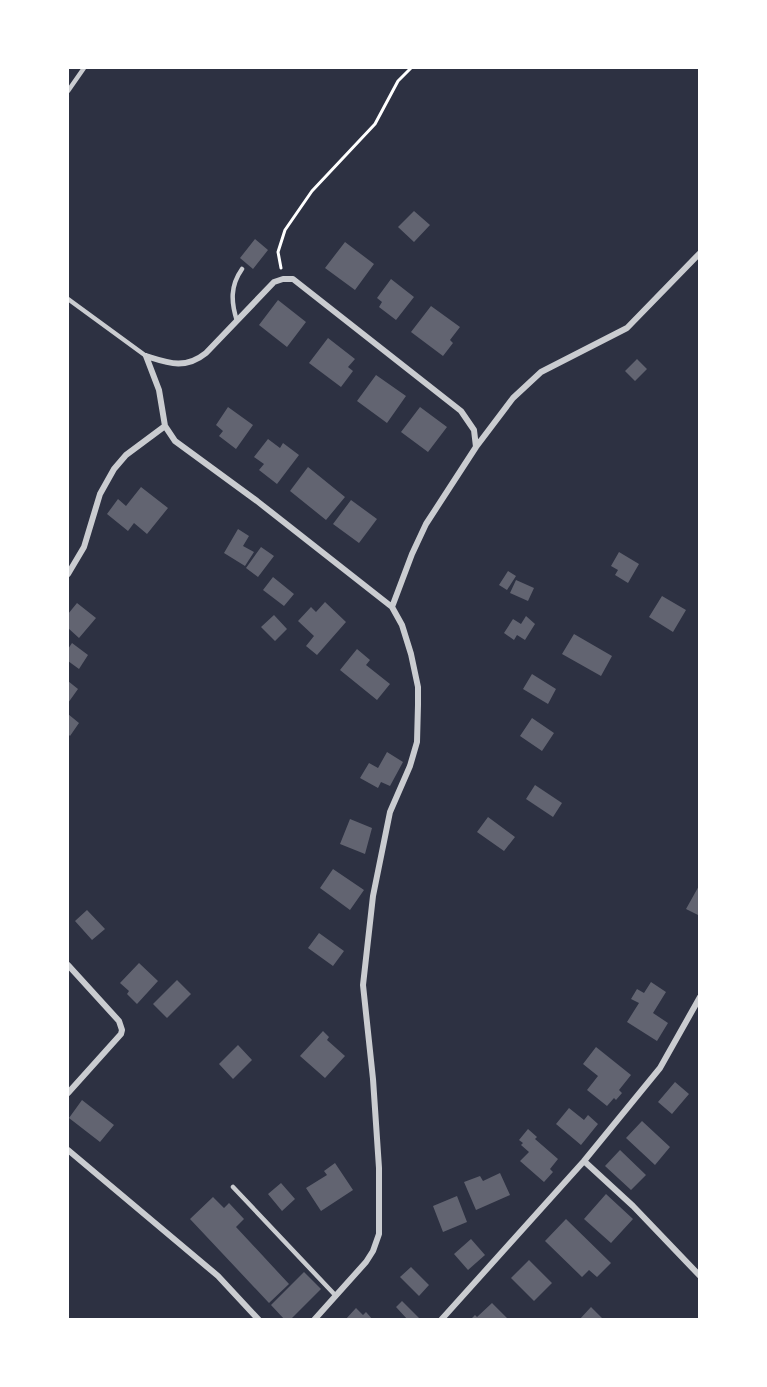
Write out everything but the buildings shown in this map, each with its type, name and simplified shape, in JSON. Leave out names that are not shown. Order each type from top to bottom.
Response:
[{"type":"street","points":[[392,607],[426,524],[476,447],[513,398],[541,372],[627,328],[699,253]]},
{"type":"street","points":[[146,356],[172,364],[189,363],[206,353],[271,286],[283,279],[296,280],[461,411],[474,430],[476,447]]},
{"type":"street","points":[[146,356],[159,390],[165,426],[179,445],[257,501],[392,607],[402,625],[415,668],[418,687],[417,742],[410,766],[390,812],[373,896],[363,986],[373,1079],[379,1168],[379,1234],[366,1262],[314,1320]]},
{"type":"street","points":[[68,574],[84,547],[100,494],[114,469],[131,450],[165,426]]},
{"type":"street","points":[[68,965],[117,1017],[122,1030],[117,1039],[68,1093]]},
{"type":"street","points":[[441,1320],[584,1161],[660,1068],[699,997]]},
{"type":"street","points":[[68,1150],[218,1276],[259,1320]]},
{"type":"street","points":[[584,1161],[633,1206],[699,1276]]},
{"type":"lane","points":[[68,91],[84,68]]},
{"type":"lane","points":[[237,321],[232,291],[242,268]]},
{"type":"lane","points":[[68,299],[146,356]]},
{"type":"lane","points":[[233,1187],[336,1296]]},
{"type":"path","points":[[283,279],[278,252],[285,230],[312,191],[375,124],[398,81],[411,68]]}]
